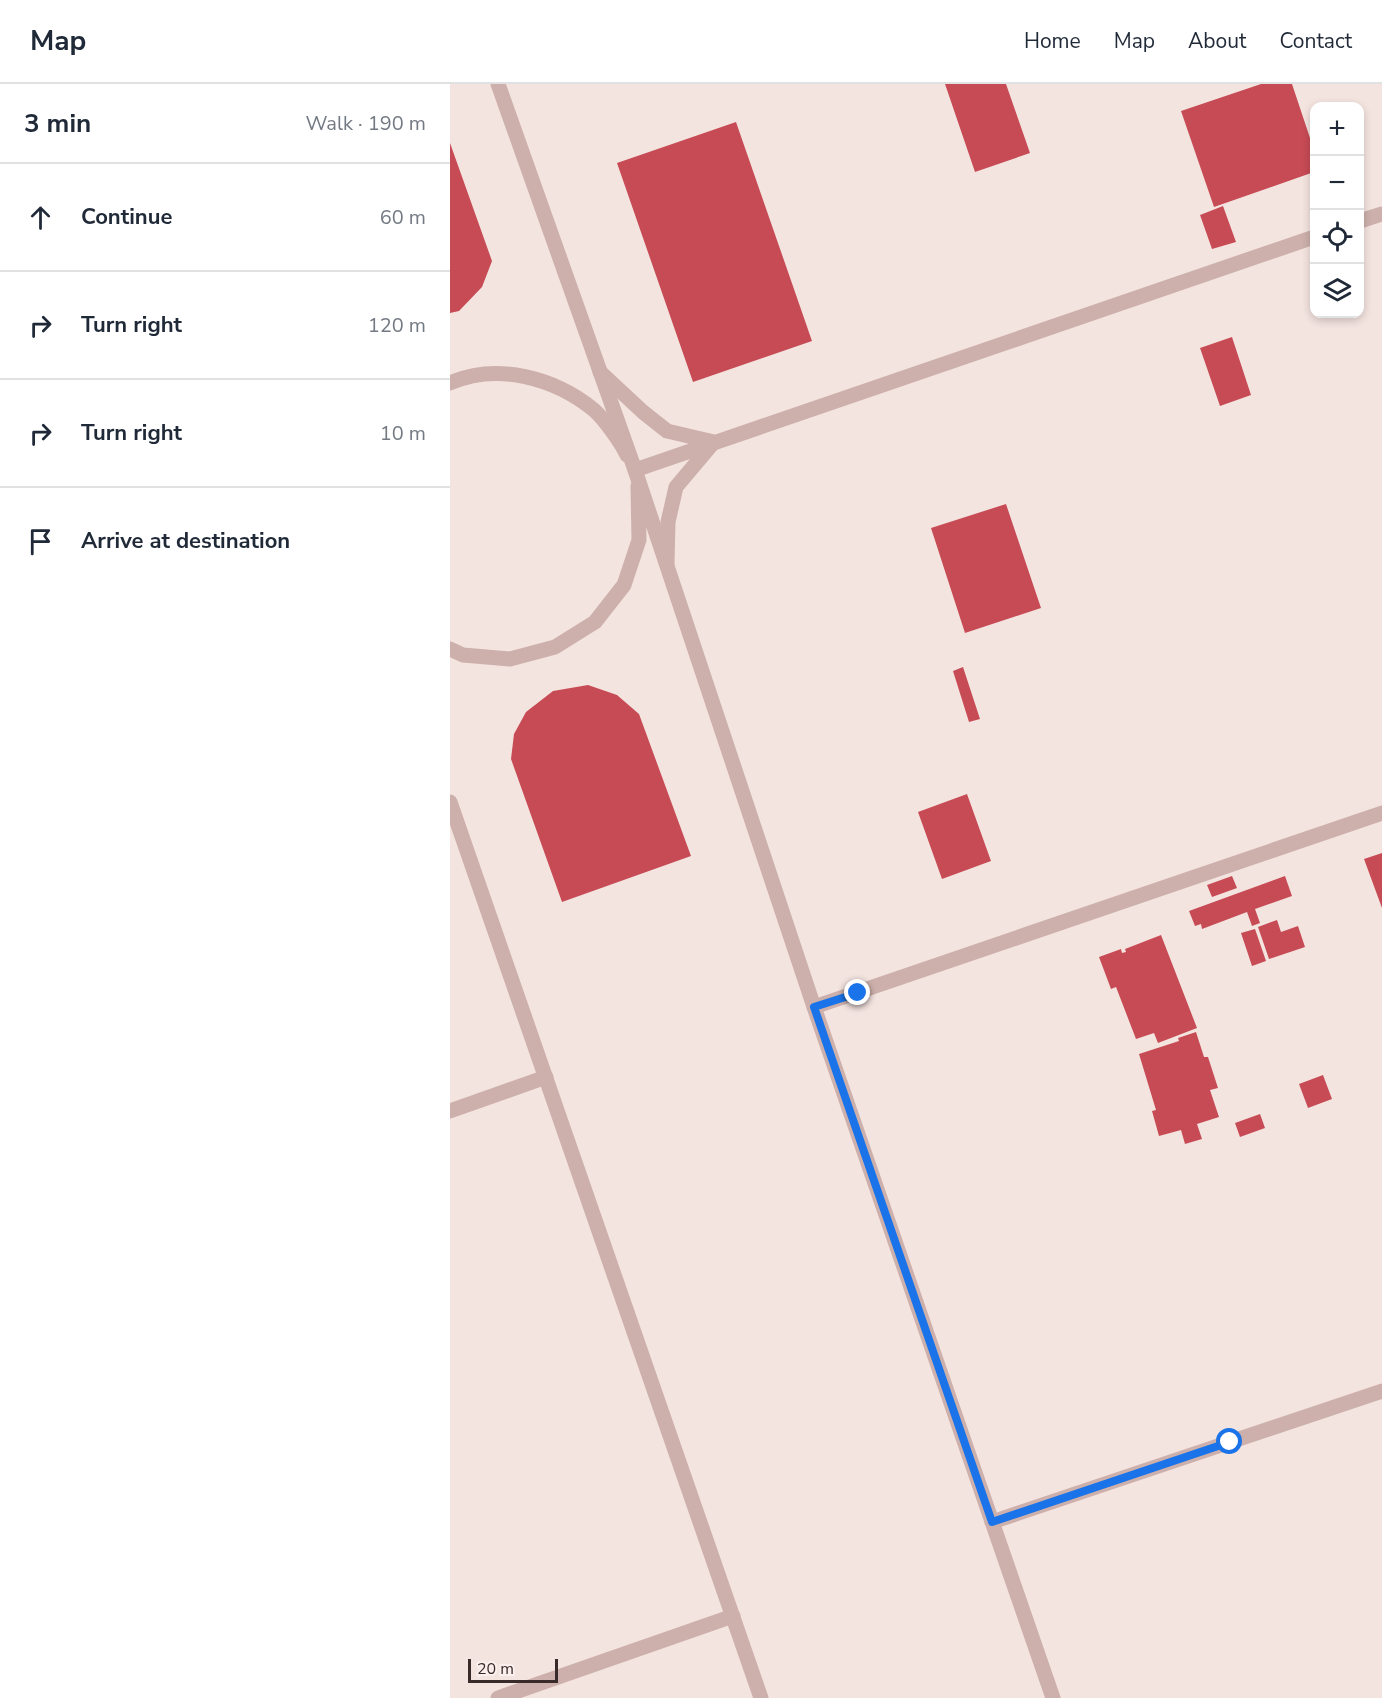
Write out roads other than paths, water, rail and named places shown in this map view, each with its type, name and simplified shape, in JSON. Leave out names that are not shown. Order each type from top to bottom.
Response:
[{"type":"street","points":[[498,84],[635,470],[814,1007],[1053,1698]]},
{"type":"street","points":[[1364,219],[1382,214]]},
{"type":"street","points":[[635,470],[1310,238]]},
{"type":"street","points":[[600,372],[643,412],[667,430],[714,442]]},
{"type":"street","points":[[450,383],[463,377],[510,373],[555,385],[595,411],[624,449],[635,470],[639,493],[639,540],[624,585],[595,622],[555,648],[510,659],[463,655],[450,649]]},
{"type":"street","points":[[667,567],[668,522],[676,487],[714,442]]},
{"type":"street","points":[[450,802],[761,1698]]},
{"type":"street","points":[[814,1007],[1382,813]]},
{"type":"street","points":[[450,1111],[546,1077]]},
{"type":"street","points":[[992,1522],[1382,1391]]},
{"type":"street","points":[[498,1698],[733,1616]]}]
